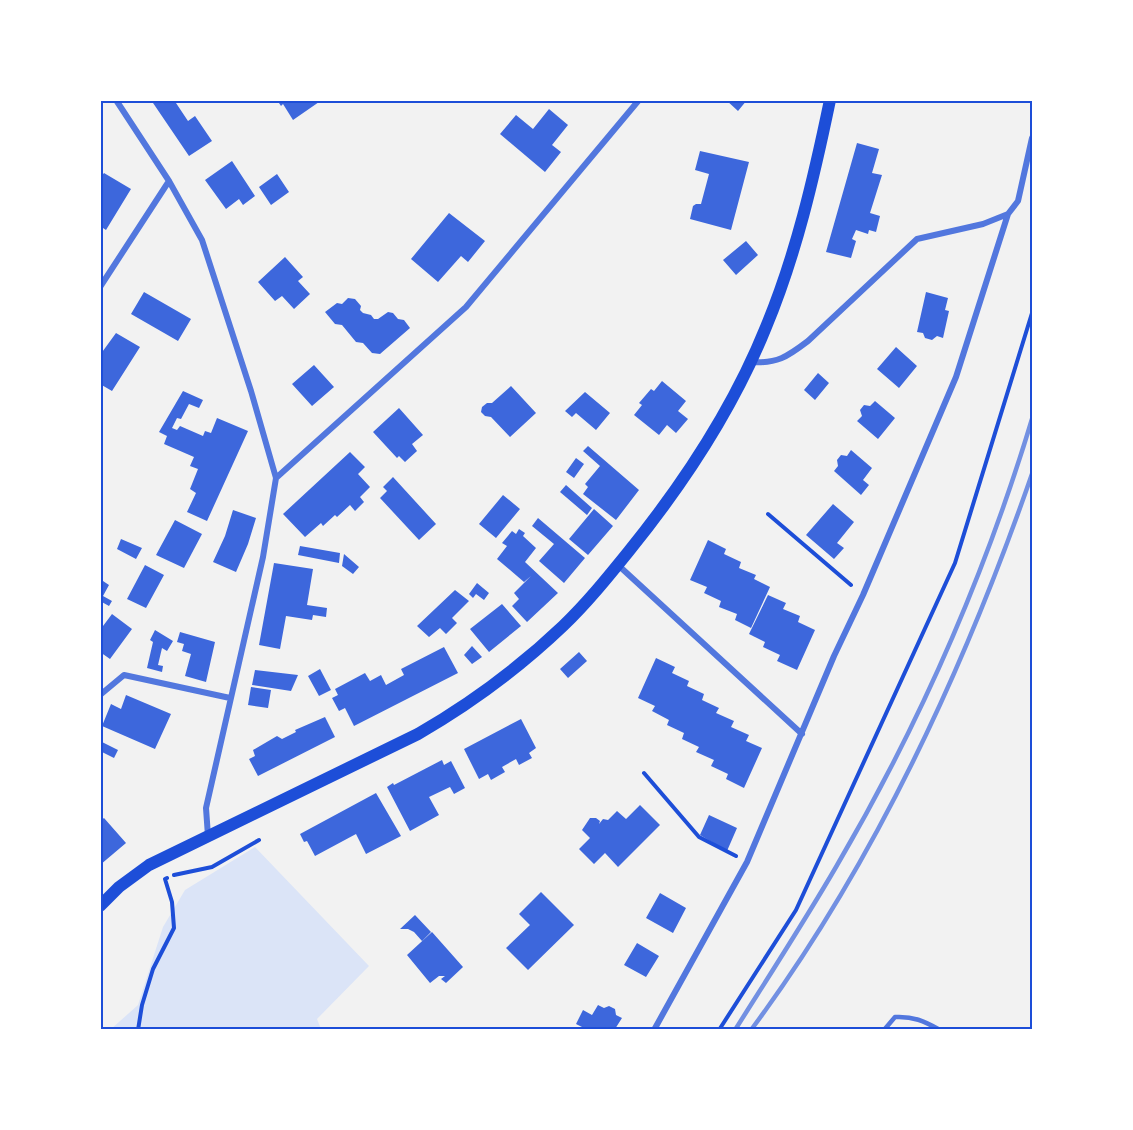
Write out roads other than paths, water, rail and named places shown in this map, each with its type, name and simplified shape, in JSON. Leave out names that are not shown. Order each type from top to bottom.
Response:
[{"type":"main road","points":[[100,906],[118,888],[149,865],[418,734],[442,720],[503,676],[586,604],[682,482],[720,420],[750,362],[784,279],[796,240],[821,146],[830,100]]},
{"type":"street","points":[[116,100],[169,181],[202,240],[251,391],[276,478],[263,557],[206,808],[208,836]]},
{"type":"street","points":[[276,478],[466,307],[639,100]]},
{"type":"street","points":[[654,1029],[747,862],[956,377],[1008,214],[1018,201],[1032,138]]},
{"type":"street","points":[[100,287],[169,181]]},
{"type":"street","points":[[750,362],[770,363],[786,358],[808,341],[917,239],[983,224],[1008,214]]},
{"type":"street","points":[[618,565],[802,734]]},
{"type":"street","points":[[100,695],[124,675],[230,698]]},
{"type":"lane","points":[[884,1029],[896,1017],[906,1016],[918,1018],[940,1029]]},
{"type":"railway","points":[[735,1030],[836,867],[895,760],[922,705],[993,535],[1032,419]]},
{"type":"railway","points":[[751,1030],[796,966],[838,900],[912,763],[977,620],[1032,474]]}]
